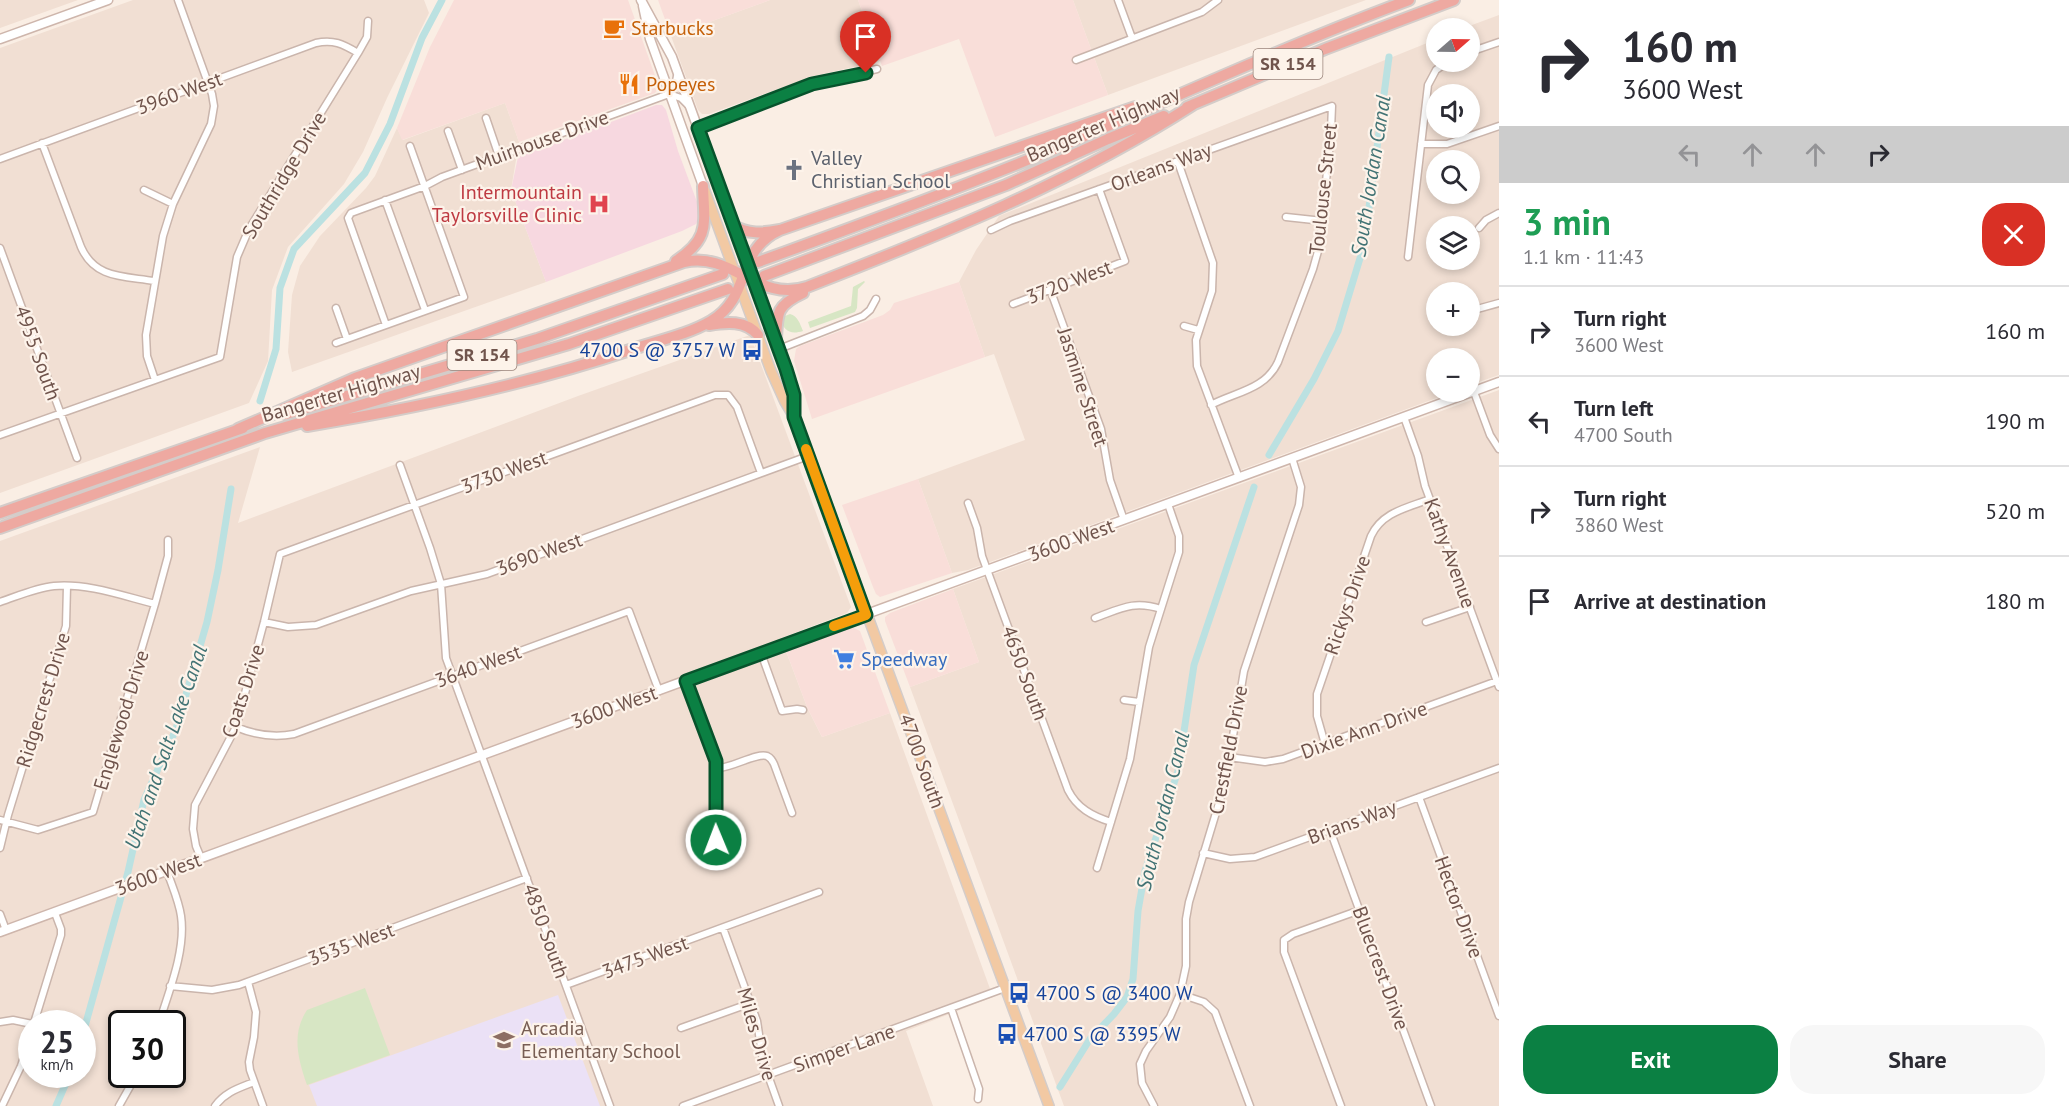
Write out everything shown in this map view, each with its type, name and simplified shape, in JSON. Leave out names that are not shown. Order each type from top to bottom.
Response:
[{"type":"highway","name":"Bangerter Highway","points":[[753,262],[971,183],[1293,45],[1409,0]]},
{"type":"highway","name":"Bangerter Highway","points":[[0,513],[238,429],[326,401],[744,275],[847,247],[1006,185],[1108,139],[1325,49],[1454,0]]},
{"type":"highway","points":[[265,433],[379,414],[530,380],[697,327],[715,319],[726,309],[753,262],[753,250],[762,241],[780,230],[1079,125],[1181,93]]},
{"type":"highway","points":[[238,429],[355,378],[690,260],[716,262],[769,288],[786,291],[801,289],[932,238],[1014,201],[1136,139],[1194,104]]},
{"type":"highway","points":[[663,268],[685,254],[696,245],[701,237],[704,227],[703,186]]},
{"type":"highway","points":[[733,225],[747,232],[780,230]]},
{"type":"highway","points":[[777,344],[777,318],[783,304],[824,280]]},
{"type":"highway","name":"Bangerter Highway","points":[[0,528],[265,433],[569,344],[728,289]]},
{"type":"highway","points":[[697,327],[722,323],[742,324],[752,328],[758,335]]},
{"type":"main road","name":"4700 South","points":[[703,186],[777,344],[794,395],[794,417]]},
{"type":"main road","name":"4700 South","points":[[733,225],[753,262]]},
{"type":"main road","name":"4700 South","points":[[740,287],[782,396],[794,417],[866,615],[872,623],[1049,1106]]},
{"type":"street","points":[[0,39],[108,0]]},
{"type":"street","points":[[155,380],[145,345],[163,236],[173,204],[213,115],[214,106],[178,0]]},
{"type":"street","points":[[1119,0],[1132,38]]},
{"type":"street","points":[[1076,60],[1202,12],[1218,0]]},
{"type":"street","name":"4700 South","points":[[642,3],[666,43],[733,225]]},
{"type":"street","name":"4700 South","points":[[642,3],[647,31],[703,186]]},
{"type":"street","name":"Southridge Drive","points":[[0,435],[220,357],[237,257],[249,230],[367,37],[368,21]]},
{"type":"street","name":"3960 West","points":[[0,159],[323,41],[337,42],[358,52]]},
{"type":"street","points":[[1480,49],[1499,42]]},
{"type":"street","points":[[676,69],[676,82],[669,94],[681,98],[692,110]]},
{"type":"street","points":[[698,128],[812,84],[877,69]]},
{"type":"street","points":[[1408,257],[1428,85],[1434,72]]},
{"type":"street","name":"Muirhouse Drive","points":[[386,325],[349,221],[349,215],[442,177],[669,94]]},
{"type":"street","name":"Orleans Way","points":[[991,230],[1010,221],[1332,106]]},
{"type":"street","name":"Toulouse Street","points":[[1210,405],[1258,385],[1272,374],[1313,269],[1320,244],[1332,106]]},
{"type":"street","points":[[486,118],[500,156]]},
{"type":"street","points":[[1421,144],[1447,144],[1499,126]]},
{"type":"street","points":[[448,131],[462,170]]},
{"type":"street","points":[[42,143],[81,247],[89,262],[108,274],[154,281]]},
{"type":"street","points":[[336,343],[464,297],[410,146]]},
{"type":"street","points":[[1178,162],[1213,263],[1212,291],[1198,330],[1195,347],[1196,360],[1210,405],[1239,478]]},
{"type":"street","name":"3720 West","points":[[1013,304],[1125,261],[1099,189]]},
{"type":"street","points":[[144,190],[173,204]]},
{"type":"street","points":[[386,200],[425,310]]},
{"type":"street","points":[[1480,227],[1486,220],[1499,213]]},
{"type":"street","points":[[1286,217],[1323,220]]},
{"type":"street","name":"4955 South","points":[[0,248],[77,458]]},
{"type":"street","name":"Jasmine Street","points":[[1050,289],[1101,429],[1110,480],[1124,520]]},
{"type":"street","points":[[777,344],[863,316],[870,310],[876,299]]},
{"type":"street","points":[[1480,309],[1499,303]]},
{"type":"street","points":[[336,308],[347,339]]},
{"type":"street","points":[[1184,326],[1198,330]]},
{"type":"street","name":"3600 West","points":[[1480,390],[1499,382]]},
{"type":"street","name":"3730 West","points":[[280,554],[715,395],[728,395],[737,407],[760,473]]},
{"type":"street","name":"3600 West","points":[[3,931],[1446,402]]},
{"type":"street","points":[[1478,402],[1490,435],[1499,449]]},
{"type":"street","name":"Kathy Avenue","points":[[1404,417],[1430,499],[1498,684]]},
{"type":"street","name":"3690 West","points":[[264,622],[288,627],[316,625],[401,594],[487,574],[808,456]]},
{"type":"street","name":"Crestfield Drive","points":[[1154,1106],[1140,1079],[1140,1065],[1146,1051],[1170,1017],[1180,994],[1186,966],[1187,911],[1225,783],[1241,683],[1299,505],[1301,487],[1292,458]]},
{"type":"street","name":"4850 South","points":[[400,465],[441,584],[446,658],[610,1106]]},
{"type":"street","name":"Rickys Drive","points":[[1325,744],[1317,716],[1317,694],[1371,536],[1378,524],[1388,515],[1430,499]]},
{"type":"street","name":"4650 South","points":[[968,503],[977,528],[980,548],[1071,795],[1088,813],[1111,822]]},
{"type":"street","points":[[1097,868],[1128,766],[1149,647],[1180,547],[1178,531],[1168,504]]},
{"type":"street","name":"Englewood Drive","points":[[3,821],[38,830],[93,812],[155,604],[168,556],[168,540]]},
{"type":"street","name":"Coats Drive","points":[[201,858],[193,829],[195,805],[236,727],[280,554]]},
{"type":"street","points":[[0,602],[37,589],[67,586],[97,589],[155,604]]},
{"type":"street","name":"Ridgecrest Drive","points":[[0,848],[3,821],[66,626],[67,586]]},
{"type":"street","points":[[1095,618],[1135,604],[1161,609]]},
{"type":"street","points":[[1426,622],[1470,607]]},
{"type":"street","name":"3640 West","points":[[236,727],[260,734],[283,736],[629,611],[659,691]]},
{"type":"street","points":[[761,653],[782,711],[803,710]]},
{"type":"street","points":[[686,681],[714,754],[717,768],[716,840]]},
{"type":"street","name":"Dixie Ann Drive","points":[[1230,757],[1272,762],[1498,684]]},
{"type":"street","points":[[1124,700],[1139,702]]},
{"type":"street","points":[[717,768],[731,766],[759,756],[769,757],[774,764],[792,813]]},
{"type":"street","name":"Brians Way","points":[[1203,853],[1230,859],[1250,858],[1499,768]]},
{"type":"street","name":"Hector Drive","points":[[1419,797],[1499,1016]]},
{"type":"street","name":"Bluecrest Drive","points":[[1330,830],[1431,1106]]},
{"type":"street","points":[[163,1010],[180,951],[182,930],[177,899],[166,871]]},
{"type":"street","name":"3535 West","points":[[171,986],[212,990],[248,982],[527,878]]},
{"type":"street","name":"3475 West","points":[[566,985],[819,892]]},
{"type":"street","points":[[1341,1106],[1284,952],[1284,940],[1293,934],[1360,910]]},
{"type":"street","points":[[37,1010],[61,935],[55,913]]},
{"type":"street","points":[[0,914],[3,931]]},
{"type":"street","name":"Miles Drive","points":[[723,928],[760,1030],[761,1053],[779,1106]]},
{"type":"street","points":[[248,982],[256,1012],[249,1062],[263,1106]]},
{"type":"street","name":"Simper Lane","points":[[683,1106],[1005,988]]},
{"type":"street","points":[[1180,994],[1204,1002],[1215,1012],[1250,1106]]},
{"type":"street","points":[[681,1028],[751,1003]]},
{"type":"street","points":[[951,1008],[979,1089],[978,1099]]},
{"type":"street","points":[[0,1022],[18,1021]]},
{"type":"street","points":[[2,1106],[18,1072]]},
{"type":"street","points":[[215,1106],[231,1091],[254,1082]]},
{"type":"street","points":[[119,1106],[129,1088]]},
{"type":"shaded area","points":[[0,0],[78,0],[0,28]]},
{"type":"shaded area","points":[[133,0],[424,0],[429,13],[363,152],[344,184],[288,247],[272,290],[268,361],[249,403],[0,493],[0,48]]},
{"type":"shaded area","points":[[454,0],[628,0],[658,89],[655,93],[519,142],[505,103],[402,140],[397,128],[430,47]]},
{"type":"shaded area","points":[[658,0],[770,0],[671,36]]},
{"type":"shaded area","points":[[770,0],[858,0],[880,61],[814,76],[709,114],[702,114],[698,110],[671,36]]},
{"type":"shaded area","points":[[858,0],[1073,0],[1108,95],[995,137],[959,39],[882,66]]},
{"type":"shaded area","points":[[1073,0],[1366,0],[1108,95]]},
{"type":"shaded area","points":[[1499,15],[1499,375],[1480,382],[1480,348],[1426,348],[1426,402],[968,570],[952,573],[918,479],[1025,440],[994,354],[985,357],[959,282],[976,250],[999,216],[1426,43],[1426,72],[1480,72],[1480,22]]},
{"type":"shaded area","points":[[505,103],[519,142],[511,190],[546,282],[292,372],[288,352],[292,295],[300,266],[320,236],[375,176],[397,128],[403,140]]},
{"type":"shaded area","points":[[656,105],[662,105],[666,110],[678,151],[700,210],[696,224],[546,282],[511,190],[518,157]]},
{"type":"shaded area","points":[[959,282],[985,357],[812,419],[794,361],[796,349],[883,315],[894,303]]},
{"type":"shaded area","points":[[750,335],[851,607],[847,613],[781,638],[807,707],[822,737],[890,713],[993,997],[906,1031],[933,1106],[0,1106],[0,541],[260,447],[238,523],[578,396]]},
{"type":"shaded area","points":[[1499,390],[1499,1106],[1064,1106],[910,687],[979,662],[953,589],[1466,402],[1480,402],[1480,397]]},
{"type":"shaded area","points":[[918,479],[952,573],[880,597],[873,587],[842,505]]},
{"type":"shaded area","points":[[953,589],[979,662],[910,687],[885,617]]},
{"type":"shaded area","points":[[852,627],[860,631],[890,713],[822,737],[807,707],[786,651]]},
{"type":"shaded area","name":"Arcadia Elementary School","points":[[558,995],[600,1106],[317,1106],[309,1085]]},
{"type":"green space","points":[[864,281],[858,289],[855,312],[810,328],[808,322],[851,306],[853,287]]},
{"type":"green space","points":[[790,314],[797,318],[803,331],[791,332],[783,326],[780,318]]},
{"type":"green space","points":[[365,988],[390,1055],[307,1085],[299,1056],[298,1037],[302,1019],[307,1010]]},
{"type":"waterway","name":"Utah and Salt Lake Canal","points":[[260,401],[276,349],[280,288],[294,249],[365,173],[390,124],[422,38],[442,0]]},
{"type":"waterway","name":"South Jordan Canal","points":[[1269,455],[1314,379],[1338,331],[1364,245],[1389,57]]},
{"type":"waterway","name":"South Jordan Canal","points":[[1060,1087],[1090,1039],[1127,997],[1133,979],[1138,911],[1145,871],[1178,771],[1194,665],[1254,487]]},
{"type":"waterway","name":"Utah and Salt Lake Canal","points":[[90,1010],[128,872],[144,800],[176,729],[207,622],[231,489]]},
{"type":"waterway","name":"Utah and Salt Lake Canal","points":[[56,1106],[64,1088]]},
{"type":"slow traffic","points":[[806,449],[866,615],[834,626]]},
{"type":"place","name":"Starbucks","points":[[614,28]]},
{"type":"place","name":"Popeyes","points":[[629,84]]},
{"type":"place","name":"Valley Christian School","points":[[794,170]]},
{"type":"place","name":"Intermountain Taylorsville Clinic","points":[[599,204]]},
{"type":"place","name":"4700 S @ 3757 W","points":[[752,350]]},
{"type":"place","name":"Speedway","points":[[844,659]]},
{"type":"place","name":"4700 S @ 3400 W","points":[[1019,993]]},
{"type":"place","name":"4700 S @ 3395 W","points":[[1007,1034]]},
{"type":"place","name":"Arcadia Elementary School","points":[[504,1040]]},
{"type":"route","points":[[716,840],[716,761],[686,681],[866,615],[794,417],[794,395],[786,369],[698,128],[812,84],[866,73]]}]
